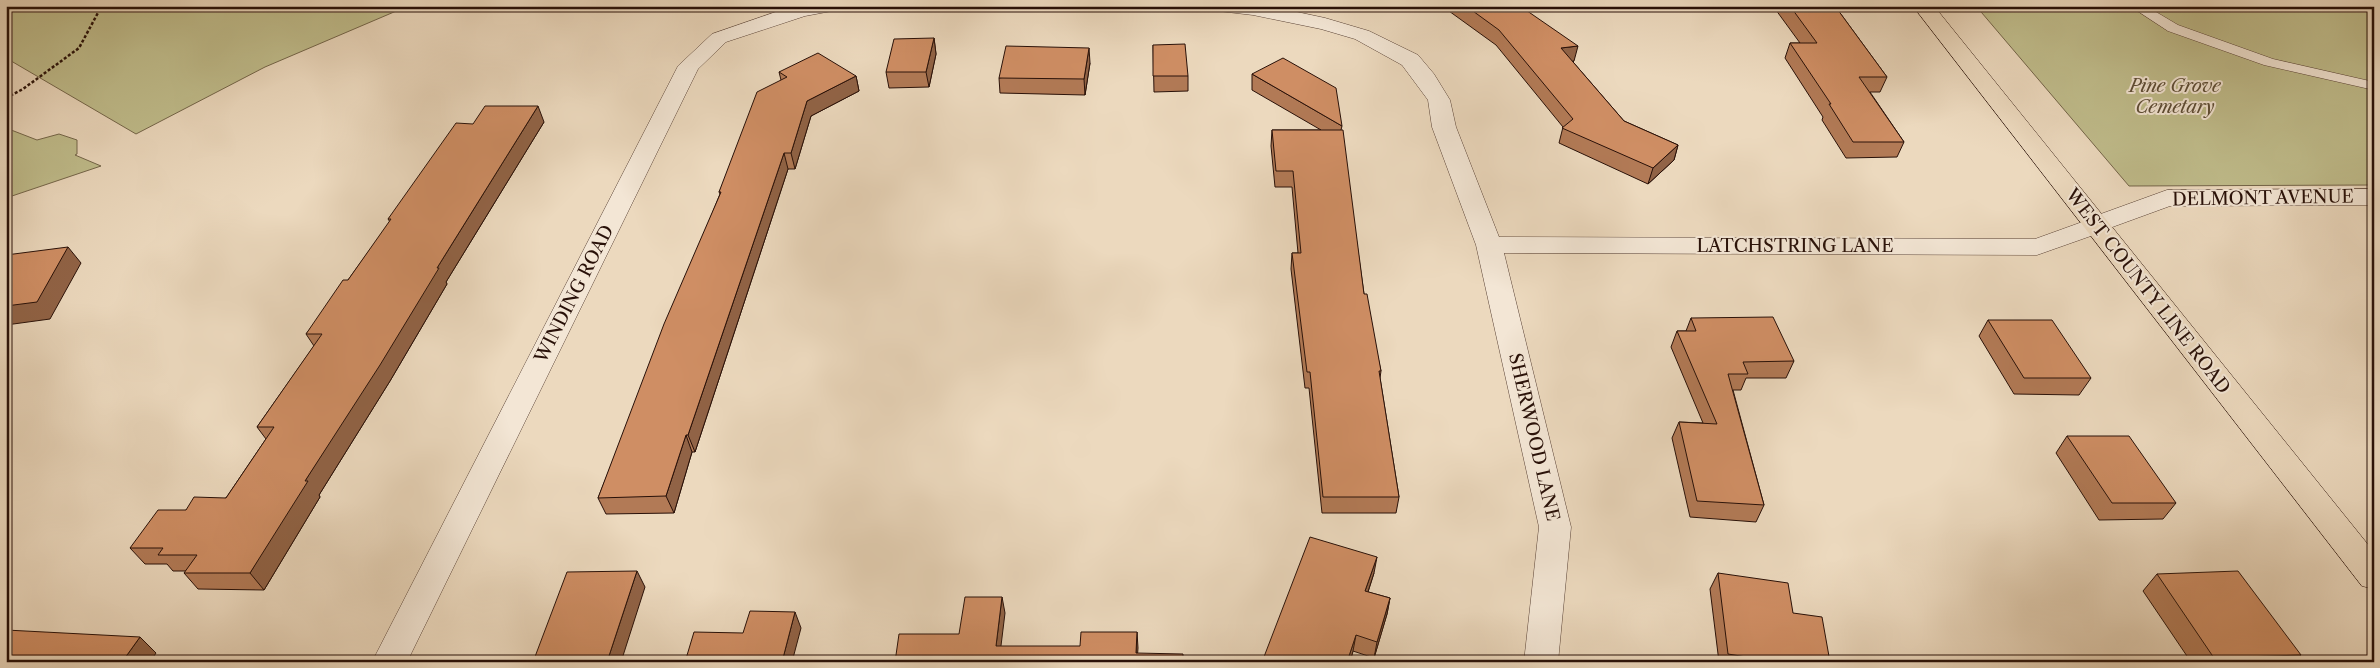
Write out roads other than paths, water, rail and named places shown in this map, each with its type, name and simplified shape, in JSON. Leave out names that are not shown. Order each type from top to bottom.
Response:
[{"type":"main road","name":"WEST COUNTY LINE ROAD","points":[[1923,6],[2374,576]]},
{"type":"street","name":"WINDING ROAD","points":[[389,662],[689,66],[719,38],[802,10],[830,6]]},
{"type":"street","points":[[1217,6],[1252,10],[1325,24],[1362,35],[1410,60],[1426,79],[1439,100],[1444,127],[1489,245]]},
{"type":"street","name":"DELMONT AVENUE","points":[[2096,225],[2167,198],[2374,196]]},
{"type":"street","name":"LATCHSTRING LANE","points":[[1489,245],[2037,247],[2096,225]]},
{"type":"street","name":"SHERWOOD LANE","points":[[1489,245],[1555,527],[1542,662]]},
{"type":"lane","points":[[2136,6],[2173,28],[2269,62],[2374,86]]},
{"type":"park label","name":"Pine Grove Cemetary","points":[[2175,96]]}]
